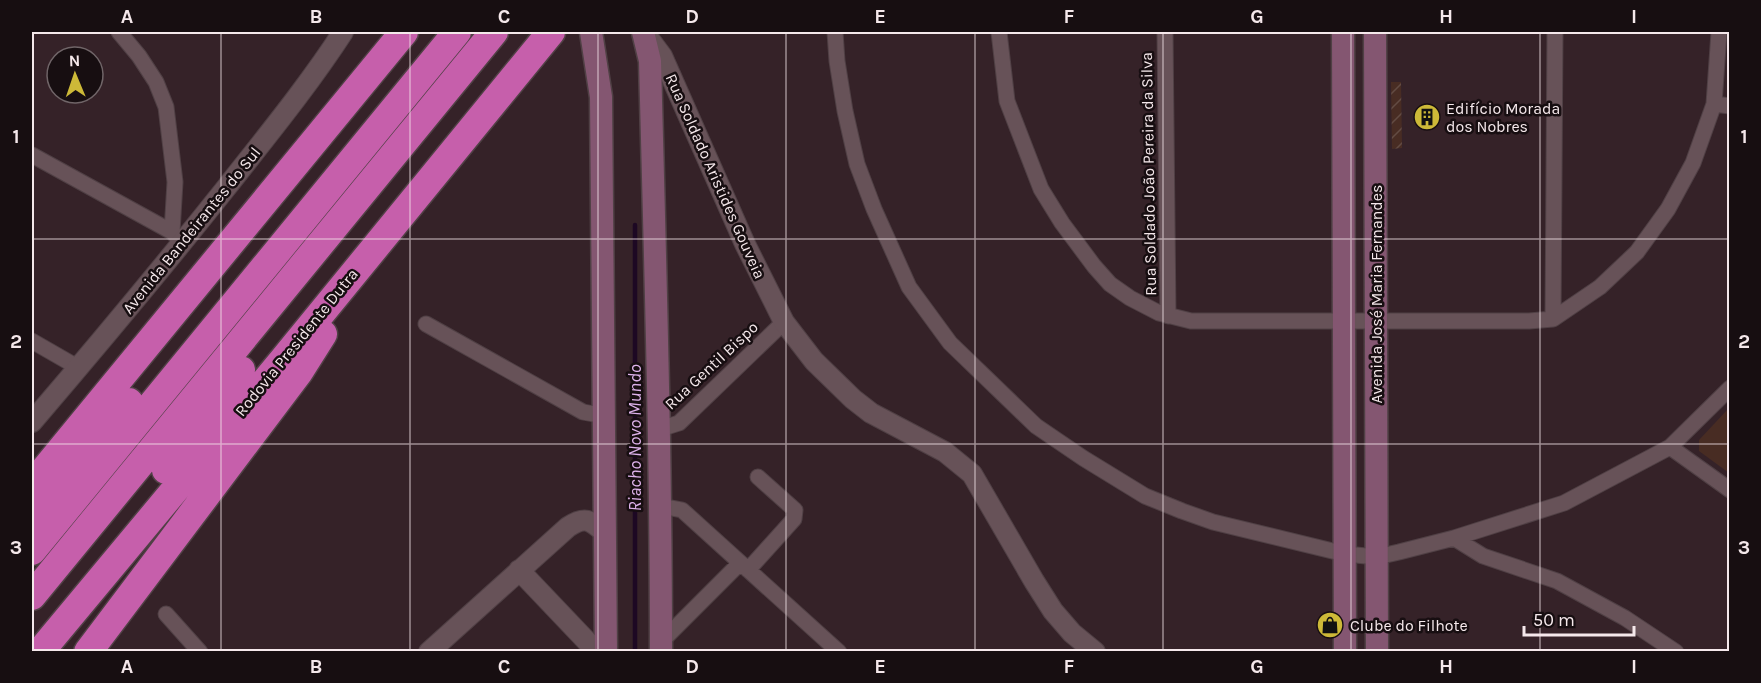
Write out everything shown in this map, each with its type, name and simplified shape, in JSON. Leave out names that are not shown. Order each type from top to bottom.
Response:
[{"type":"highway","points":[[32,485],[404,32]]},
{"type":"highway","points":[[32,551],[457,32]]},
{"type":"highway","points":[[32,596],[494,32]]},
{"type":"highway","name":"Rodovia Presidente Dutra","points":[[40,651],[545,38]]},
{"type":"highway","points":[[32,515],[244,272],[275,255]]},
{"type":"highway","points":[[156,511],[159,480],[292,301],[300,269]]},
{"type":"highway","points":[[88,651],[299,372],[330,322],[342,285]]},
{"type":"main road","points":[[591,32],[601,97],[606,651]]},
{"type":"main road","points":[[643,32],[650,61],[660,429],[661,647]]},
{"type":"main road","name":"Avenida José Maria Fernandes","points":[[1343,32],[1345,651]]},
{"type":"main road","name":"Avenida José Maria Fernandes","points":[[1375,32],[1377,651]]},
{"type":"street","points":[[119,32],[150,73],[166,107],[175,182],[177,237]]},
{"type":"street","name":"Rua Soldado Aristides Gouveia","points":[[643,32],[662,56],[745,244],[784,322],[814,361],[853,399],[872,413],[945,452],[972,474],[1053,611],[1072,633],[1095,651]]},
{"type":"street","points":[[835,32],[845,111],[857,164],[874,209],[909,287],[950,343],[1036,426],[1145,496],[1213,522],[1345,554],[1377,557],[1454,538],[1564,503],[1670,447],[1730,388]]},
{"type":"street","points":[[999,32],[1007,101],[1041,189],[1088,258],[1110,284],[1130,298],[1168,316],[1191,321],[1529,321],[1553,319],[1600,286],[1637,252],[1668,209],[1693,163],[1714,104],[1719,32]]},
{"type":"street","name":"Rua Soldado João Pereira da Silva","points":[[1165,32],[1168,316]]},
{"type":"street","points":[[1553,319],[1555,32]]},
{"type":"street","name":"Avenida Bandeirantes do Sul","points":[[32,422],[79,368],[177,237],[301,93],[337,34]]},
{"type":"street","points":[[1714,104],[1730,106]]},
{"type":"street","points":[[32,155],[177,237]]},
{"type":"street","name":"Rua Gentil Bispo","points":[[660,429],[679,423],[784,322]]},
{"type":"street","points":[[426,324],[582,412],[604,416]]},
{"type":"street","points":[[32,341],[79,368]]},
{"type":"street","points":[[1670,447],[1730,490]]},
{"type":"street","points":[[661,647],[794,519],[795,510],[758,477]]},
{"type":"street","points":[[661,506],[682,510],[839,651]]},
{"type":"street","points":[[429,651],[568,527],[578,521],[590,521],[605,533]]},
{"type":"street","points":[[1454,538],[1483,556],[1557,580],[1625,618],[1676,651]]},
{"type":"street","points":[[519,570],[597,651]]},
{"type":"street","points":[[166,614],[200,651]]},
{"type":"shaded area","points":[[1391,82],[1401,82],[1402,148],[1392,149]]},
{"type":"shaded area","points":[[1729,408],[1729,473],[1699,451],[1699,440]]},
{"type":"waterway","name":"Riacho Novo Mundo","points":[[635,225],[635,652]]},
{"type":"place","name":"Edifício Morada dos Nobres","points":[[1427,117]]},
{"type":"place","name":"Clube do Filhote","points":[[1330,625]]}]
